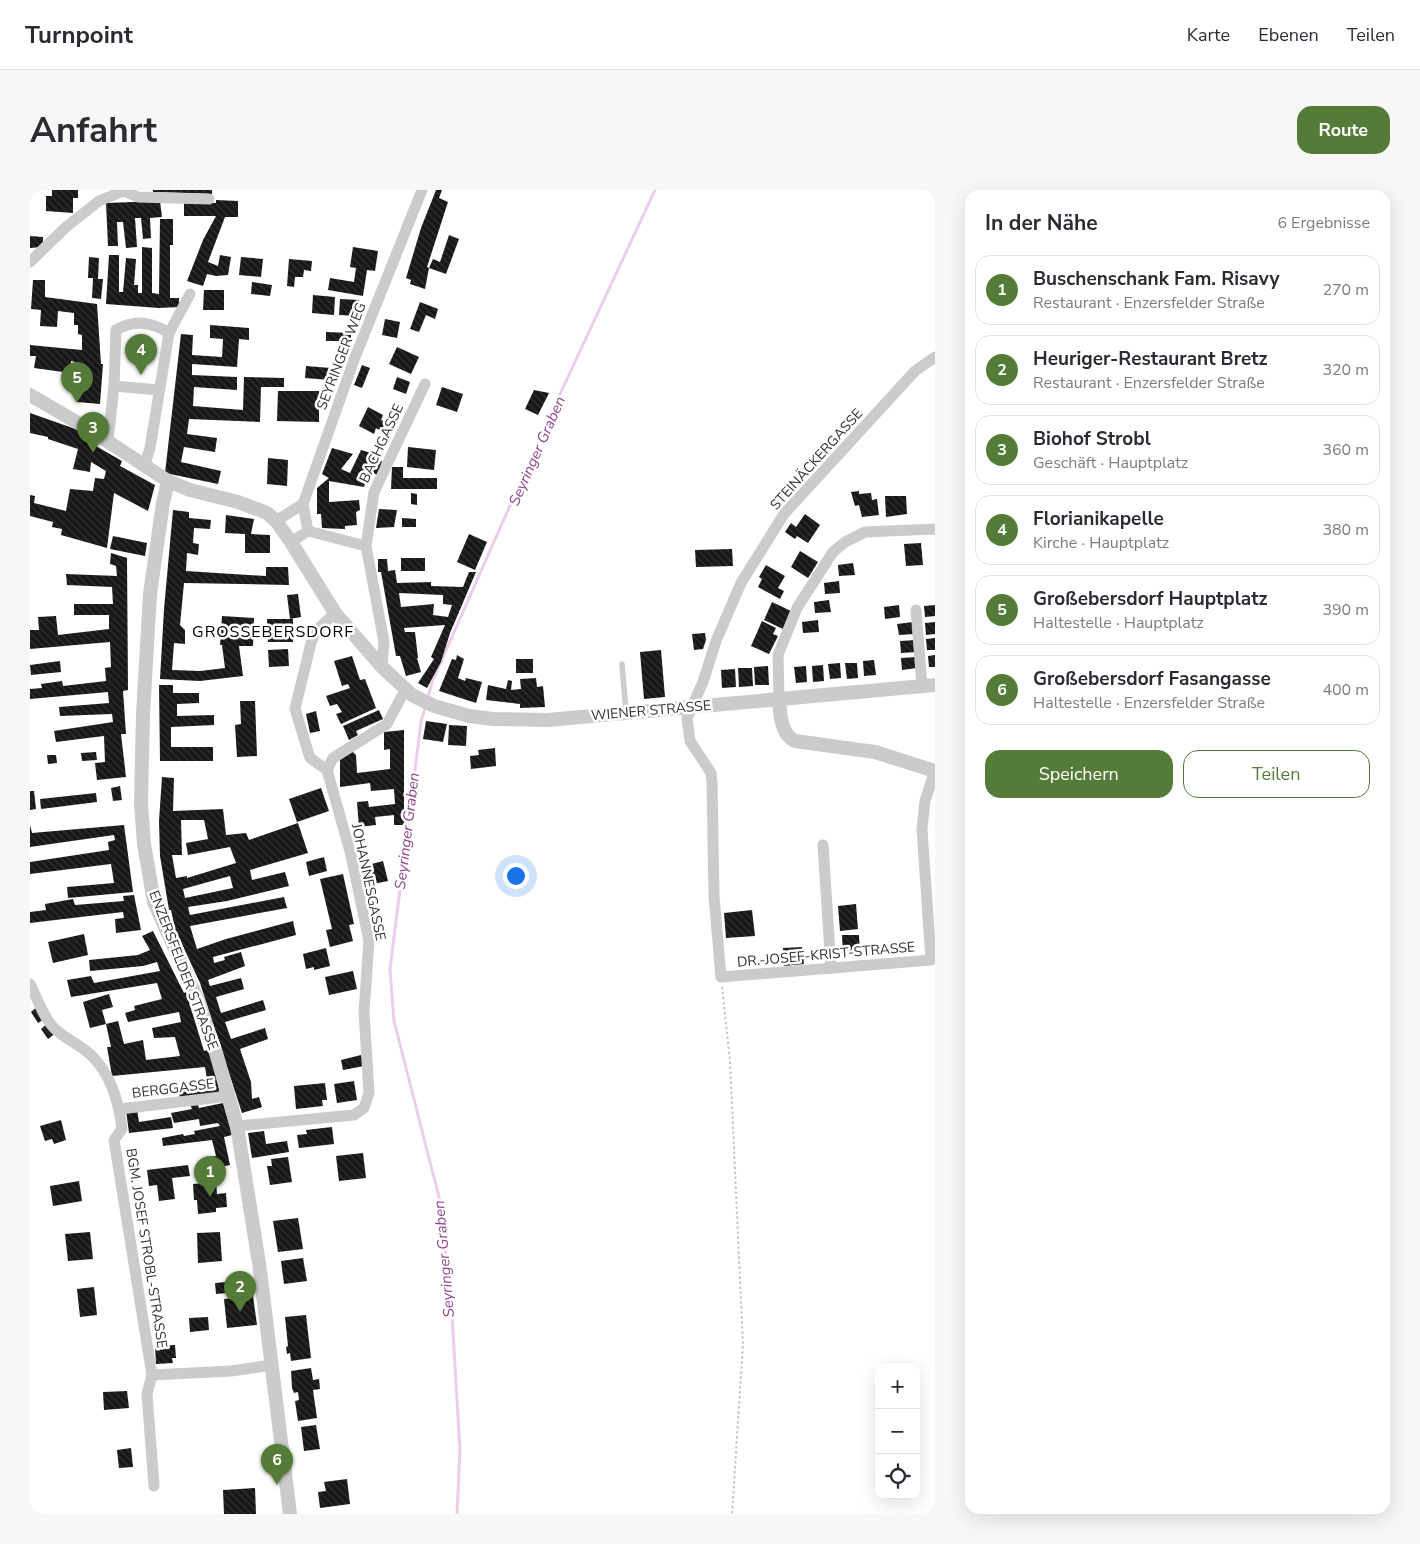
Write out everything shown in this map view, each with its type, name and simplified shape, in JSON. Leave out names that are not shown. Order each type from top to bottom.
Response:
[{"type":"street","name":"SEYRINGER WEG","points":[[303,504],[354,360],[422,190]]},
{"type":"street","points":[[30,262],[66,227],[99,201],[124,191],[138,197],[209,198]]},
{"type":"street","points":[[144,467],[150,448],[169,333],[190,294]]},
{"type":"street","points":[[108,441],[114,386],[116,330],[128,322],[156,325],[169,333]]},
{"type":"street","name":"STEINÄCKERGASSE","points":[[693,706],[716,641],[741,583],[784,514],[915,371],[935,356]]},
{"type":"street","name":"BACHGASSE","points":[[366,546],[374,492],[425,384]]},
{"type":"street","points":[[114,386],[159,390]]},
{"type":"street","name":"WIENER STRASSE","points":[[30,395],[108,441],[144,467],[168,481],[190,490],[259,509],[276,521],[335,613],[382,668],[408,692],[434,706],[469,716],[521,721],[928,685]]},
{"type":"street","name":"ENZERSFELDER STRASSE","points":[[168,481],[162,503],[150,594],[142,724],[141,803],[144,844],[154,902],[196,996],[237,1126],[259,1264],[290,1514]]},
{"type":"street","points":[[276,521],[303,504],[308,531]]},
{"type":"street","points":[[935,528],[865,532],[844,542],[833,552],[797,608],[778,654],[779,698],[784,729],[790,738],[795,741],[875,752],[935,771]]},
{"type":"street","points":[[291,542],[308,531],[366,546],[384,642],[382,668]]},
{"type":"street","points":[[916,610],[928,685]]},
{"type":"street","points":[[335,613],[316,631],[311,643],[295,709],[310,758],[327,770],[333,758],[387,724],[408,692]]},
{"type":"street","name":"DR.-JOSEF-KRIST-STRASSE","points":[[693,706],[687,718],[690,741],[711,773],[714,896],[721,978],[931,960],[922,829],[926,801],[935,771]]},
{"type":"street","name":"JOHANNESGASSE","points":[[237,1126],[354,1115],[364,1108],[369,1092],[364,1012],[369,941],[351,855],[327,770]]},
{"type":"street","points":[[823,845],[831,968]]},
{"type":"street","name":"BGM. JOSEF STROBL-STRASSE","points":[[30,984],[54,1028],[80,1046],[97,1062],[107,1075],[120,1109],[122,1129],[114,1140],[152,1375],[147,1394],[154,1486]]},
{"type":"street","name":"BERGGASSE","points":[[120,1109],[229,1096]]},
{"type":"street","points":[[152,1375],[231,1371],[272,1365]]},
{"type":"lane","points":[[622,664],[626,712]]},
{"type":"path","points":[[721,978],[730,1061],[743,1345],[732,1514]]},
{"type":"building","points":[[52,190],[78,190],[78,198],[73,198],[73,213],[46,211],[46,196],[52,196]]},
{"type":"building","points":[[153,190],[212,190],[212,194],[153,192]]},
{"type":"building","points":[[436,190],[442,190],[439,198],[448,202],[427,267],[429,268],[425,289],[410,284],[411,280],[406,278],[421,228]]},
{"type":"building","points":[[216,200],[238,201],[238,217],[225,217],[208,262],[218,266],[220,255],[231,257],[228,275],[216,276],[207,274],[203,286],[187,281],[203,240],[216,216],[184,216],[184,202],[216,203]]},
{"type":"building","points":[[160,201],[162,217],[150,218],[151,238],[143,239],[141,218],[135,218],[137,247],[126,248],[123,222],[117,222],[118,246],[108,246],[106,203]]},
{"type":"building","points":[[160,219],[173,219],[173,245],[170,245],[170,298],[179,298],[179,307],[159,308],[106,304],[109,255],[119,255],[119,292],[123,292],[126,258],[136,259],[134,285],[138,285],[138,293],[142,293],[142,247],[152,248],[152,293],[159,294]]},
{"type":"building","points":[[449,235],[459,239],[446,274],[429,268],[433,259],[440,262]]},
{"type":"building","points":[[30,236],[43,237],[43,247],[30,248]]},
{"type":"building","points":[[353,247],[378,251],[375,271],[367,270],[363,296],[328,290],[330,278],[354,282],[356,268],[350,267]]},
{"type":"building","points":[[89,257],[99,258],[98,279],[103,279],[101,299],[92,298],[93,278],[88,278]]},
{"type":"building","points":[[241,257],[263,259],[261,277],[239,275]]},
{"type":"building","points":[[289,259],[312,261],[311,271],[304,270],[303,277],[295,277],[294,287],[287,286]]},
{"type":"building","points":[[33,280],[45,280],[45,297],[97,304],[101,364],[103,364],[100,404],[77,402],[80,363],[71,361],[70,373],[34,368],[36,356],[30,356],[30,345],[82,350],[82,335],[78,334],[78,325],[74,325],[74,313],[58,311],[57,327],[40,326],[41,310],[31,309]]},
{"type":"building","points":[[252,282],[272,285],[270,296],[251,294]]},
{"type":"building","points":[[204,290],[224,290],[224,310],[203,310]]},
{"type":"building","points":[[313,295],[335,297],[334,315],[312,313]]},
{"type":"building","points":[[340,299],[359,300],[358,316],[339,315]]},
{"type":"building","points":[[420,302],[438,309],[435,319],[426,315],[419,332],[410,329]]},
{"type":"building","points":[[385,319],[400,322],[397,338],[382,335]]},
{"type":"building","points":[[210,325],[249,328],[249,340],[239,339],[237,367],[192,364],[192,375],[237,377],[237,390],[194,387],[193,406],[243,410],[244,377],[284,378],[284,387],[261,387],[260,422],[189,419],[187,434],[217,438],[215,452],[184,447],[181,462],[221,471],[218,484],[165,473],[181,334],[193,335],[192,355],[222,357],[223,339],[210,338]]},
{"type":"building","points":[[326,332],[351,333],[351,341],[326,341]]},
{"type":"building","points":[[397,347],[419,357],[411,374],[389,364]]},
{"type":"building","points":[[362,365],[370,368],[362,388],[354,385]]},
{"type":"building","points":[[306,366],[331,368],[330,380],[305,378]]},
{"type":"building","points":[[397,377],[410,382],[406,394],[393,389]]},
{"type":"building","points":[[442,387],[463,394],[457,412],[436,405]]},
{"type":"building","points":[[534,390],[549,393],[538,415],[525,409]]},
{"type":"building","points":[[278,391],[319,391],[319,422],[277,421]]},
{"type":"building","points":[[368,407],[383,415],[381,420],[386,422],[381,431],[376,428],[374,434],[359,426]]},
{"type":"building","points":[[30,413],[84,432],[82,438],[122,461],[120,466],[155,485],[148,511],[114,493],[107,548],[61,535],[62,529],[52,527],[53,522],[30,516],[30,495],[35,496],[34,503],[66,511],[70,489],[93,491],[95,478],[104,479],[106,471],[91,462],[90,472],[73,469],[78,449],[48,439],[48,437],[30,433]]},
{"type":"building","points":[[408,447],[436,450],[434,470],[407,467]]},
{"type":"building","points":[[332,448],[353,454],[341,469],[350,473],[361,450],[375,454],[374,459],[382,461],[378,475],[372,473],[371,477],[367,476],[364,487],[329,481],[329,502],[359,500],[360,510],[356,512],[357,525],[345,526],[345,529],[322,528],[321,514],[317,514],[317,488],[329,478],[322,474]]},
{"type":"building","points":[[268,458],[288,460],[287,486],[267,484]]},
{"type":"building","points":[[392,467],[403,467],[403,478],[437,478],[437,489],[391,489]]},
{"type":"building","points":[[859,491],[859,494],[871,493],[872,500],[877,499],[879,515],[862,517],[859,505],[855,506],[851,492]]},
{"type":"building","points":[[411,493],[417,494],[417,505],[411,504]]},
{"type":"building","points":[[885,496],[906,496],[907,514],[886,517]]},
{"type":"building","points":[[379,509],[397,510],[394,527],[376,528]]},
{"type":"building","points":[[173,510],[189,512],[189,518],[211,520],[210,529],[194,528],[193,543],[199,544],[198,555],[187,553],[186,571],[266,576],[266,567],[288,567],[289,585],[184,583],[180,625],[185,630],[185,644],[174,643],[172,670],[200,671],[225,668],[222,645],[220,645],[222,616],[254,618],[253,646],[239,646],[243,676],[200,681],[160,679]]},
{"type":"building","points":[[805,514],[820,525],[808,543],[797,536],[795,539],[785,532],[791,523],[796,527]]},
{"type":"building","points":[[226,515],[254,519],[251,534],[270,535],[270,553],[245,553],[245,534],[225,533]]},
{"type":"building","points":[[402,518],[416,519],[416,527],[402,527]]},
{"type":"building","points":[[469,534],[487,542],[475,570],[457,562]]},
{"type":"building","points":[[113,536],[147,543],[145,556],[110,549]]},
{"type":"building","points":[[921,543],[923,565],[906,566],[904,544]]},
{"type":"building","points":[[732,549],[733,566],[696,567],[695,550]]},
{"type":"building","points":[[800,551],[818,562],[808,578],[791,567]]},
{"type":"building","points":[[111,553],[127,558],[128,690],[123,691],[126,734],[121,734],[126,777],[97,780],[95,763],[105,762],[104,736],[56,742],[54,731],[113,722],[112,714],[60,716],[59,707],[109,703],[108,692],[30,699],[30,689],[42,688],[41,684],[62,681],[63,686],[106,681],[105,668],[111,667],[110,642],[30,649],[30,630],[39,630],[38,617],[56,616],[58,635],[109,629],[109,615],[74,615],[74,604],[113,604],[112,587],[67,585],[66,574],[117,576],[116,566],[110,564]]},
{"type":"building","points":[[401,558],[425,558],[425,571],[401,571]]},
{"type":"building","points":[[378,559],[387,559],[388,571],[395,570],[397,583],[431,582],[431,586],[463,587],[469,572],[476,572],[450,633],[441,662],[427,688],[418,683],[434,659],[431,657],[445,625],[404,628],[405,632],[415,632],[417,658],[421,672],[406,676],[400,656],[396,656],[381,572],[378,572]],"holes":[[[399,593],[443,595],[443,604],[452,605],[448,617],[433,615],[434,604],[401,607]]]},
{"type":"building","points":[[853,563],[855,575],[839,576],[838,565]]},
{"type":"building","points":[[766,565],[785,576],[778,588],[784,591],[780,599],[758,587],[762,579],[759,577]]},
{"type":"building","points":[[839,581],[840,593],[825,594],[824,583]]},
{"type":"building","points":[[298,594],[301,617],[290,619],[287,595]]},
{"type":"building","points":[[829,600],[831,612],[815,613],[814,602]]},
{"type":"building","points":[[772,602],[791,611],[783,629],[764,620]]},
{"type":"building","points":[[899,605],[900,617],[885,619],[884,607]]},
{"type":"building","points":[[935,605],[935,616],[925,617],[924,606]]},
{"type":"building","points":[[267,619],[293,619],[293,642],[268,642]]},
{"type":"building","points":[[818,620],[819,632],[803,633],[802,622]]},
{"type":"building","points":[[762,621],[776,628],[773,634],[778,636],[769,654],[751,646]]},
{"type":"building","points":[[913,622],[914,634],[899,635],[897,624]]},
{"type":"building","points":[[935,622],[935,634],[926,635],[925,623]]},
{"type":"building","points":[[705,633],[706,640],[703,649],[694,650],[692,634]]},
{"type":"building","points":[[935,638],[935,650],[927,650],[926,639]]},
{"type":"building","points":[[916,640],[917,652],[901,653],[900,641]]},
{"type":"building","points":[[288,649],[289,666],[269,667],[268,650]]},
{"type":"building","points":[[661,650],[665,697],[644,699],[640,652]]},
{"type":"building","points":[[457,655],[464,659],[458,678],[465,681],[466,678],[482,682],[476,703],[439,691],[452,659],[456,660]]},
{"type":"building","points":[[935,655],[935,667],[929,667],[928,656]]},
{"type":"building","points":[[352,656],[360,680],[365,679],[376,708],[341,724],[336,714],[342,712],[337,704],[330,706],[326,696],[350,688],[348,684],[342,686],[334,661]]},
{"type":"building","points":[[916,657],[917,668],[902,670],[901,658]]},
{"type":"building","points":[[516,659],[533,659],[533,673],[516,673]]},
{"type":"building","points":[[874,660],[876,675],[864,676],[863,661]]},
{"type":"building","points":[[60,661],[61,672],[31,675],[30,665]]},
{"type":"building","points":[[840,663],[841,678],[830,679],[828,664]]},
{"type":"building","points":[[845,663],[857,663],[858,678],[847,679]]},
{"type":"building","points":[[823,665],[824,681],[813,682],[812,666]]},
{"type":"building","points":[[768,666],[769,685],[755,685],[754,667]]},
{"type":"building","points":[[806,666],[807,682],[796,683],[794,667]]},
{"type":"building","points":[[738,668],[752,668],[753,686],[739,687]]},
{"type":"building","points":[[735,669],[736,687],[722,688],[721,670]]},
{"type":"building","points":[[536,678],[537,687],[543,686],[545,707],[520,708],[520,704],[486,700],[488,685],[506,689],[508,680],[512,681],[511,690],[521,689],[520,679]]},
{"type":"building","points":[[159,685],[173,685],[173,693],[199,693],[199,703],[177,704],[177,716],[214,715],[214,725],[171,727],[171,747],[213,747],[213,761],[160,761]]},
{"type":"building","points":[[240,701],[255,701],[257,756],[237,757],[235,725],[241,724]]},
{"type":"building","points":[[379,710],[383,719],[356,731],[358,735],[349,740],[343,726]]},
{"type":"building","points":[[316,711],[320,731],[310,733],[306,714]]},
{"type":"building","points":[[426,721],[447,724],[443,742],[423,739]]},
{"type":"building","points":[[449,725],[467,726],[466,746],[448,745]]},
{"type":"building","points":[[404,730],[404,825],[394,825],[394,815],[375,817],[376,825],[359,827],[357,802],[368,801],[369,807],[395,804],[394,789],[371,791],[370,783],[340,787],[340,757],[350,749],[356,755],[357,773],[390,769],[390,749],[384,750],[384,732]]},
{"type":"building","points":[[495,748],[496,766],[471,769],[470,756],[479,755],[478,750]]},
{"type":"building","points":[[96,752],[97,760],[82,761],[81,753]]},
{"type":"building","points":[[47,755],[56,755],[57,763],[48,764]]},
{"type":"building","points":[[162,777],[174,778],[173,811],[223,809],[226,835],[246,833],[249,840],[298,823],[308,853],[250,870],[252,880],[285,872],[289,886],[227,901],[188,907],[190,915],[284,897],[287,908],[190,926],[197,949],[293,921],[296,935],[213,957],[214,963],[225,960],[224,957],[241,952],[245,966],[208,980],[210,986],[241,978],[244,989],[216,997],[221,1013],[263,1000],[266,1010],[225,1022],[231,1039],[265,1028],[268,1039],[240,1049],[251,1082],[252,1099],[259,1097],[262,1107],[242,1113],[200,983],[175,929],[171,910],[169,910],[160,856],[159,821]],"holes":[[[181,820],[204,820],[208,839],[186,843],[188,855],[230,847],[236,863],[187,878],[187,876],[176,878],[172,855],[182,855]],[[230,876],[233,888],[185,898],[183,889]]]},
{"type":"building","points":[[120,786],[122,800],[113,801],[111,788]]},
{"type":"building","points":[[321,788],[329,811],[297,822],[289,799]]},
{"type":"building","points":[[30,791],[34,791],[36,809],[30,810]]},
{"type":"building","points":[[96,793],[97,802],[41,809],[40,799]]},
{"type":"building","points":[[30,825],[32,833],[124,825],[133,892],[68,898],[67,887],[114,883],[111,864],[30,874],[30,862],[109,850],[108,842],[115,840],[114,835],[30,847]]},
{"type":"building","points":[[324,857],[327,871],[309,876],[306,862]]},
{"type":"building","points":[[383,861],[388,881],[368,885],[364,866]]},
{"type":"building","points":[[343,874],[354,924],[349,925],[353,941],[330,947],[326,930],[332,929],[320,879]]},
{"type":"building","points":[[134,895],[141,930],[116,933],[115,919],[124,918],[123,912],[30,923],[30,912],[46,910],[45,904],[73,899],[75,905],[124,901],[123,896]]},
{"type":"building","points":[[856,904],[858,929],[840,931],[838,906]]},
{"type":"building","points":[[752,910],[755,936],[726,938],[724,913]]},
{"type":"building","points":[[153,931],[184,993],[186,992],[204,1051],[211,1049],[220,1095],[180,1100],[179,1090],[208,1086],[205,1067],[112,1076],[107,1047],[111,1047],[106,1024],[118,1021],[124,1044],[143,1040],[146,1060],[180,1056],[175,1037],[154,1038],[152,1028],[181,1022],[179,1012],[128,1022],[125,1013],[135,1010],[134,1006],[162,999],[157,983],[71,997],[67,980],[91,976],[94,983],[160,971],[157,962],[143,966],[90,971],[89,960],[138,955],[150,950],[142,936]]},
{"type":"building","points":[[84,934],[88,955],[53,963],[48,942]]},
{"type":"building","points":[[842,935],[859,935],[860,955],[843,956]]},
{"type":"building","points":[[802,947],[804,964],[784,966],[783,948]]},
{"type":"building","points":[[326,948],[330,966],[314,970],[314,967],[306,969],[303,954]]},
{"type":"building","points":[[353,971],[357,989],[329,995],[325,977]]},
{"type":"building","points":[[109,994],[113,1007],[102,1010],[106,1024],[90,1028],[83,1002]]},
{"type":"building","points":[[38,1006],[46,1018],[38,1023],[31,1012]]},
{"type":"building","points":[[48,1023],[56,1033],[48,1039],[41,1029]]},
{"type":"building","points":[[361,1055],[364,1066],[343,1070],[341,1060]]},
{"type":"building","points":[[354,1081],[357,1100],[337,1103],[334,1084]]},
{"type":"building","points":[[325,1083],[327,1100],[322,1100],[323,1106],[296,1109],[294,1086]]},
{"type":"building","points":[[197,1102],[199,1108],[223,1103],[232,1135],[224,1137],[230,1165],[212,1169],[209,1157],[216,1156],[212,1140],[163,1146],[162,1138],[195,1134],[194,1131],[220,1126],[218,1123],[200,1126],[199,1119],[174,1123],[171,1113],[192,1109],[190,1104]]},
{"type":"building","points":[[137,1109],[139,1122],[171,1117],[173,1128],[129,1133],[126,1110]]},
{"type":"building","points":[[61,1120],[66,1140],[54,1144],[52,1139],[45,1141],[40,1126]]},
{"type":"building","points":[[332,1127],[334,1144],[299,1148],[297,1135],[307,1134],[306,1130]]},
{"type":"building","points":[[264,1131],[266,1144],[287,1141],[289,1152],[252,1158],[248,1133]]},
{"type":"building","points":[[363,1153],[366,1178],[339,1181],[336,1156]]},
{"type":"building","points":[[288,1157],[292,1182],[270,1185],[267,1166],[272,1166],[271,1159]]},
{"type":"building","points":[[188,1165],[190,1176],[172,1178],[175,1199],[159,1201],[157,1185],[149,1186],[147,1170]]},
{"type":"building","points":[[79,1181],[82,1201],[53,1206],[50,1186]]},
{"type":"building","points":[[216,1182],[217,1194],[226,1193],[227,1207],[216,1208],[216,1212],[198,1214],[197,1200],[194,1200],[193,1184]]},
{"type":"building","points":[[298,1218],[303,1249],[278,1252],[273,1221]]},
{"type":"building","points":[[90,1232],[93,1259],[68,1261],[65,1234]]},
{"type":"building","points":[[220,1232],[222,1261],[198,1263],[197,1233]]},
{"type":"building","points":[[303,1258],[307,1281],[284,1284],[281,1261]]},
{"type":"building","points":[[248,1274],[250,1291],[216,1294],[215,1283],[237,1281],[237,1275]]},
{"type":"building","points":[[94,1287],[97,1315],[80,1317],[77,1289]]},
{"type":"building","points":[[253,1296],[257,1325],[227,1328],[224,1299]]},
{"type":"building","points":[[306,1315],[311,1358],[291,1361],[290,1353],[287,1354],[286,1347],[288,1346],[285,1317]]},
{"type":"building","points":[[208,1317],[209,1330],[190,1332],[189,1318]]},
{"type":"building","points":[[175,1345],[176,1358],[172,1358],[173,1363],[156,1364],[155,1346]]},
{"type":"building","points":[[311,1368],[313,1380],[319,1379],[320,1389],[313,1390],[317,1418],[298,1421],[295,1401],[299,1400],[298,1392],[294,1393],[292,1388],[291,1371]]},
{"type":"building","points":[[127,1391],[129,1408],[104,1410],[103,1392]]},
{"type":"building","points":[[316,1425],[320,1449],[304,1451],[301,1427]]},
{"type":"building","points":[[131,1448],[133,1467],[119,1468],[117,1450]]},
{"type":"building","points":[[347,1479],[350,1504],[320,1508],[318,1492],[326,1491],[324,1482]]},
{"type":"building","points":[[255,1488],[256,1514],[224,1514],[223,1490]]},
{"type":"waterway","name":"Seyringer Graben","points":[[428,698],[432,682],[547,422],[655,190]]},
{"type":"waterway","name":"Seyringer Graben","points":[[425,707],[421,722],[390,969],[394,1021],[440,1201],[452,1316],[460,1450],[457,1514]]},
{"type":"place","name":"Florianikapelle","points":[[141,375]]},
{"type":"place","name":"Großebersdorf Hauptplatz","points":[[77,403]]},
{"type":"place","name":"Biohof Strobl","points":[[93,453]]},
{"type":"place","name":"Buschenschank Fam. Risavy","points":[[210,1197]]},
{"type":"place","name":"Heuriger-Restaurant Bretz","points":[[240,1312]]},
{"type":"place","name":"Großebersdorf Fasangasse","points":[[277,1485]]},
{"type":"district","name":"GROSSEBERSDORF","points":[[273,631]]}]
